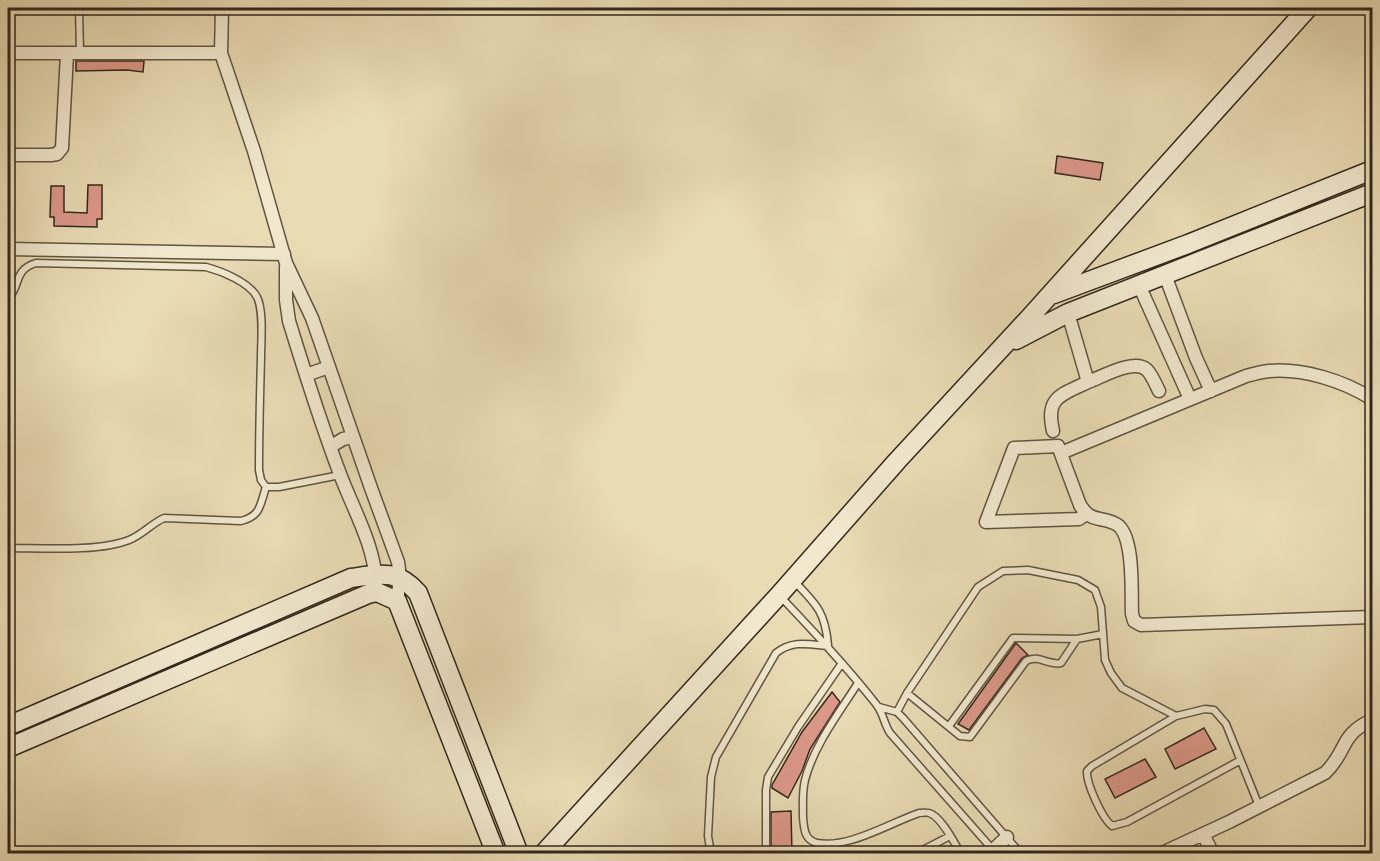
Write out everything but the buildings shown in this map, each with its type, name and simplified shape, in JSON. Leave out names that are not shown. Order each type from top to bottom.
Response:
[{"type":"street","points":[[222,8],[221,54],[254,151],[285,258],[308,308],[398,562],[400,578],[397,601]]},
{"type":"street","points":[[543,854],[1308,8]]},
{"type":"street","points":[[8,53],[221,54]]},
{"type":"street","points":[[8,155],[51,155],[57,154],[62,148],[74,54]]},
{"type":"street","points":[[1050,296],[1188,244],[1372,170]]},
{"type":"street","points":[[1004,346],[1068,313],[1372,193]]},
{"type":"street","points":[[8,249],[285,258]]},
{"type":"street","points":[[285,258],[289,321],[330,447],[368,544],[376,583],[397,601],[496,854]]},
{"type":"street","points":[[1165,275],[1211,391]]},
{"type":"street","points":[[1138,285],[1190,399]]},
{"type":"street","points":[[1068,313],[1088,382]]},
{"type":"street","points":[[1053,431],[1049,417],[1051,406],[1061,395],[1128,366],[1139,366],[1147,370],[1159,391]]},
{"type":"street","points":[[306,375],[329,367]]},
{"type":"street","points":[[1061,453],[1246,376],[1268,371],[1311,375],[1355,388],[1372,399]]},
{"type":"street","points":[[330,447],[343,439],[353,437]]},
{"type":"street","points":[[1086,514],[1079,519],[986,522],[1014,448],[1058,446],[1080,505],[1086,514],[1117,524],[1128,541],[1132,614],[1134,621],[1141,625],[1372,617]]},
{"type":"street","points":[[351,502],[374,496]]},
{"type":"street","points":[[8,726],[351,578],[376,583],[400,578],[409,582],[418,594],[519,854]]},
{"type":"street","points":[[8,748],[368,594],[376,583]]},
{"type":"street","points":[[1160,854],[1325,773],[1336,763],[1349,734],[1372,720]]},
{"type":"street","points":[[1203,834],[1213,854]]},
{"type":"street","points":[[993,852],[1007,837]]},
{"type":"lane","points":[[74,54],[80,8]]},
{"type":"lane","points":[[8,299],[13,293],[20,273],[27,266],[36,264],[206,267],[224,272],[251,290],[257,297],[261,332],[259,470],[261,480],[266,487]]},
{"type":"lane","points":[[266,487],[279,487],[340,475]]},
{"type":"lane","points":[[8,548],[103,546],[126,542],[139,536],[164,518],[241,521],[252,519],[257,514],[266,487]]},
{"type":"lane","points":[[897,712],[907,693],[978,587],[1003,571],[1028,570],[1078,580],[1095,590],[1101,607],[1105,660],[1110,673],[1122,688],[1176,716]]},
{"type":"lane","points":[[793,579],[823,616],[828,646]]},
{"type":"lane","points":[[779,595],[828,646],[879,707],[884,724],[890,733],[993,852]]},
{"type":"lane","points":[[949,726],[1013,638],[1077,639],[1103,634]]},
{"type":"lane","points":[[907,693],[960,736],[970,737],[1026,661],[1037,658],[1061,663],[1077,639]]},
{"type":"lane","points":[[711,854],[708,825],[711,777],[716,757],[776,653],[784,646],[794,643],[828,646]]},
{"type":"lane","points":[[764,854],[768,777],[798,726],[842,663]]},
{"type":"lane","points":[[858,683],[823,740],[804,782],[804,830],[807,838],[816,843],[837,843],[857,838],[919,813],[929,813],[936,817],[961,854]]},
{"type":"lane","points":[[879,707],[897,712],[1021,854]]},
{"type":"lane","points":[[1239,761],[1128,822],[1112,826],[1106,821],[1086,776],[1092,766],[1176,716],[1205,709],[1214,710],[1226,724],[1259,806]]},
{"type":"lane","points":[[915,854],[950,836]]}]
